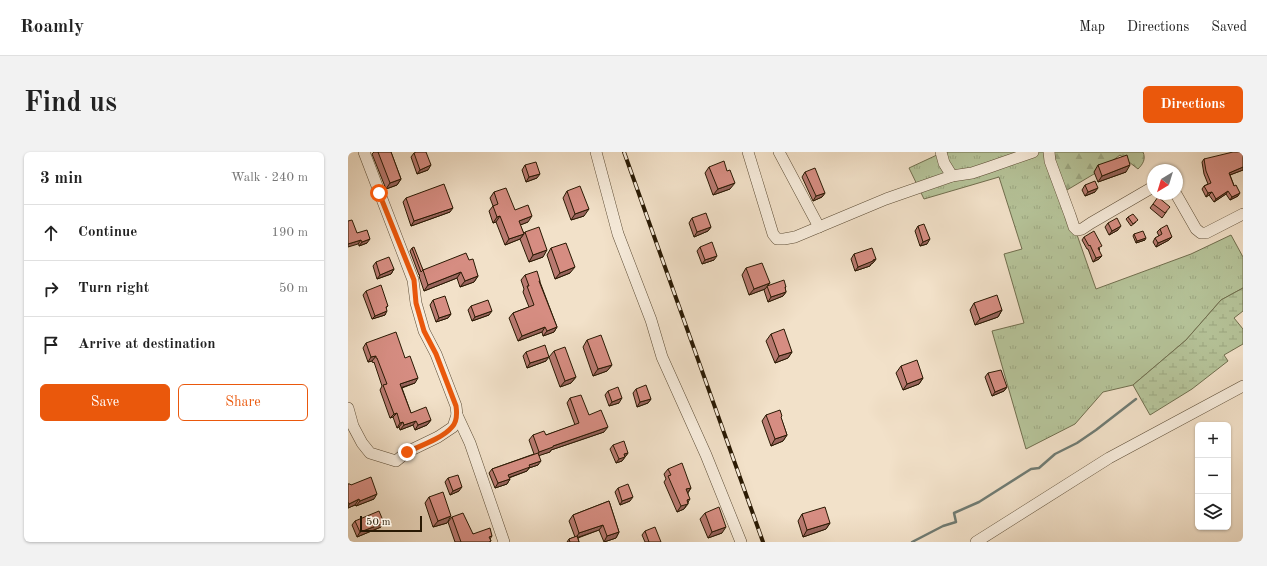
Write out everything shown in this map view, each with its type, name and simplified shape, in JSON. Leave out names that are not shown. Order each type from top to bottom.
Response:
[{"type":"street","points":[[364,152],[414,280],[416,303],[422,324],[453,398],[457,415],[470,443],[504,542]]},
{"type":"street","points":[[596,152],[618,234],[651,320],[662,357],[706,455],[741,542]]},
{"type":"street","points":[[748,152],[773,234],[777,239],[795,237],[886,199],[952,176],[990,167],[1033,152]]},
{"type":"street","points":[[779,152],[819,227]]},
{"type":"street","points":[[941,152],[944,163],[952,176]]},
{"type":"street","points":[[1049,152],[1050,161],[1074,227],[1077,230],[1082,229],[1147,191]]},
{"type":"street","points":[[1179,200],[1196,229],[1201,233],[1206,233],[1243,214]]},
{"type":"street","points":[[976,542],[1109,458],[1243,386]]},
{"type":"street","points":[[348,408],[353,426],[362,443],[370,453],[396,462],[407,452],[438,437],[453,427],[457,415]]},
{"type":"green space","points":[[938,152],[1048,152],[1096,289],[1191,254],[1231,235],[1243,257],[1243,288],[1221,300],[1186,340],[1133,385],[1103,392],[1075,424],[1026,449],[992,331],[1024,323],[1004,254],[1022,249],[999,177],[924,199],[909,168],[939,154]]},
{"type":"green space","points":[[1048,152],[1143,152],[1144,159],[1143,163],[1138,169],[1120,155],[1099,171],[1062,193]]},
{"type":"green space","points":[[1243,288],[1243,311],[1234,318],[1243,329],[1243,344],[1224,355],[1228,361],[1192,389],[1150,415],[1133,385],[1186,340],[1221,300]]},
{"type":"building","points":[[378,152],[391,152],[401,179],[390,183]]},
{"type":"building","points":[[426,152],[431,165],[420,170],[414,153]]},
{"type":"building","points":[[1233,152],[1243,152],[1243,167],[1229,173],[1234,186],[1236,185],[1240,193],[1232,197],[1228,191],[1216,199],[1212,192],[1208,193],[1204,186],[1211,183],[1206,171],[1204,159]]},
{"type":"building","points":[[1127,155],[1130,165],[1102,176],[1098,165]]},
{"type":"building","points":[[724,161],[727,171],[730,170],[735,183],[718,189],[709,167]]},
{"type":"building","points":[[536,162],[540,174],[529,177],[525,165]]},
{"type":"building","points":[[815,168],[825,193],[816,196],[805,172]]},
{"type":"building","points":[[1095,181],[1098,188],[1088,192],[1085,185]]},
{"type":"building","points":[[444,184],[453,208],[414,221],[406,198]]},
{"type":"building","points":[[580,186],[589,209],[575,214],[567,191]]},
{"type":"building","points":[[506,188],[515,210],[528,205],[532,216],[519,221],[524,234],[509,239],[500,216],[497,217],[493,206],[498,204],[494,192]]},
{"type":"building","points":[[1156,200],[1162,200],[1170,207],[1165,213],[1153,204]]},
{"type":"building","points":[[706,213],[711,227],[697,232],[692,218]]},
{"type":"building","points":[[1133,214],[1138,220],[1133,224],[1128,217]]},
{"type":"building","points":[[1117,218],[1121,226],[1112,231],[1108,223]]},
{"type":"building","points":[[352,220],[357,233],[367,230],[370,239],[348,244],[348,221]]},
{"type":"building","points":[[924,224],[930,239],[923,242],[918,226]]},
{"type":"building","points":[[1167,225],[1172,237],[1158,243],[1155,238],[1162,234],[1160,229]]},
{"type":"building","points":[[539,227],[547,250],[533,255],[525,232]]},
{"type":"building","points":[[1094,231],[1102,246],[1098,248],[1102,256],[1096,258],[1090,245],[1089,246],[1084,237]]},
{"type":"building","points":[[1143,231],[1146,238],[1137,241],[1134,234]]},
{"type":"building","points":[[712,242],[717,256],[705,260],[700,247]]},
{"type":"building","points":[[566,243],[575,267],[560,273],[551,248]]},
{"type":"building","points":[[414,247],[423,270],[421,272],[412,248]]},
{"type":"building","points":[[872,248],[876,259],[858,267],[854,254]]},
{"type":"building","points":[[466,253],[469,260],[473,259],[478,276],[465,281],[461,272],[428,285],[423,270]]},
{"type":"building","points":[[389,257],[394,269],[380,275],[376,262]]},
{"type":"building","points":[[762,263],[770,283],[754,289],[746,268]]},
{"type":"building","points":[[537,271],[539,281],[557,327],[547,331],[545,327],[522,336],[513,313],[534,305],[527,286],[529,286],[525,275]]},
{"type":"building","points":[[784,280],[786,292],[771,297],[767,286]]},
{"type":"building","points":[[381,285],[388,306],[386,307],[387,311],[375,316],[366,291]]},
{"type":"building","points":[[997,295],[1002,310],[980,319],[974,303]]},
{"type":"building","points":[[445,296],[451,314],[439,318],[433,300]]},
{"type":"building","points":[[488,300],[492,311],[475,317],[471,306]]},
{"type":"building","points":[[784,329],[792,352],[779,356],[771,334]]},
{"type":"building","points":[[396,332],[405,358],[410,356],[418,378],[400,384],[411,413],[426,407],[431,420],[418,425],[416,421],[404,425],[403,422],[400,423],[397,413],[394,414],[383,385],[387,384],[377,358],[376,356],[371,357],[366,343]]},
{"type":"building","points":[[601,335],[612,365],[598,369],[587,340]]},
{"type":"building","points":[[545,345],[549,357],[530,363],[526,352]]},
{"type":"building","points":[[565,347],[576,377],[565,381],[554,351]]},
{"type":"building","points":[[917,360],[923,378],[907,384],[901,366]]},
{"type":"building","points":[[1001,370],[1007,387],[995,392],[988,373]]},
{"type":"building","points":[[646,385],[651,399],[640,402],[636,389]]},
{"type":"building","points":[[618,387],[622,398],[612,402],[608,391]]},
{"type":"building","points":[[581,395],[589,415],[601,410],[608,427],[539,452],[533,435],[544,431],[546,435],[579,423],[570,398]]},
{"type":"building","points":[[780,410],[787,435],[775,439],[766,415]]},
{"type":"building","points":[[624,441],[628,453],[624,454],[625,457],[619,459],[613,445]]},
{"type":"building","points":[[538,453],[541,461],[529,465],[530,467],[508,475],[510,479],[498,483],[492,469]]},
{"type":"building","points":[[682,463],[691,488],[686,489],[690,499],[687,500],[688,504],[681,506],[668,476],[671,475],[668,469]]},
{"type":"building","points":[[458,475],[462,487],[453,491],[448,478]]},
{"type":"building","points":[[371,477],[377,494],[360,501],[359,499],[349,504],[348,484],[351,485]]},
{"type":"building","points":[[628,484],[633,497],[622,501],[618,488]]},
{"type":"building","points":[[443,492],[451,516],[438,521],[429,497]]},
{"type":"building","points":[[609,501],[619,532],[607,536],[603,525],[579,533],[573,515]]},
{"type":"building","points":[[719,507],[726,527],[712,532],[705,513]]},
{"type":"building","points":[[825,507],[830,523],[807,530],[802,514]]},
{"type":"building","points":[[379,511],[384,523],[360,532],[355,521]]},
{"type":"building","points":[[463,513],[473,534],[490,528],[492,536],[489,537],[491,541],[461,542],[452,517]]},
{"type":"building","points":[[655,527],[661,542],[649,542],[645,531]]},
{"type":"building","points":[[577,536],[579,542],[570,542],[569,539]]},
{"type":"waterway","points":[[912,542],[943,526],[956,522],[954,513],[979,502],[1031,469],[1039,468],[1055,454],[1077,443],[1136,399]]},
{"type":"railway","points":[[624,152],[763,542]]},
{"type":"route","points":[[379,193],[414,280],[416,303],[424,331],[436,354],[456,406],[457,415],[453,427],[438,437],[407,452]]}]
